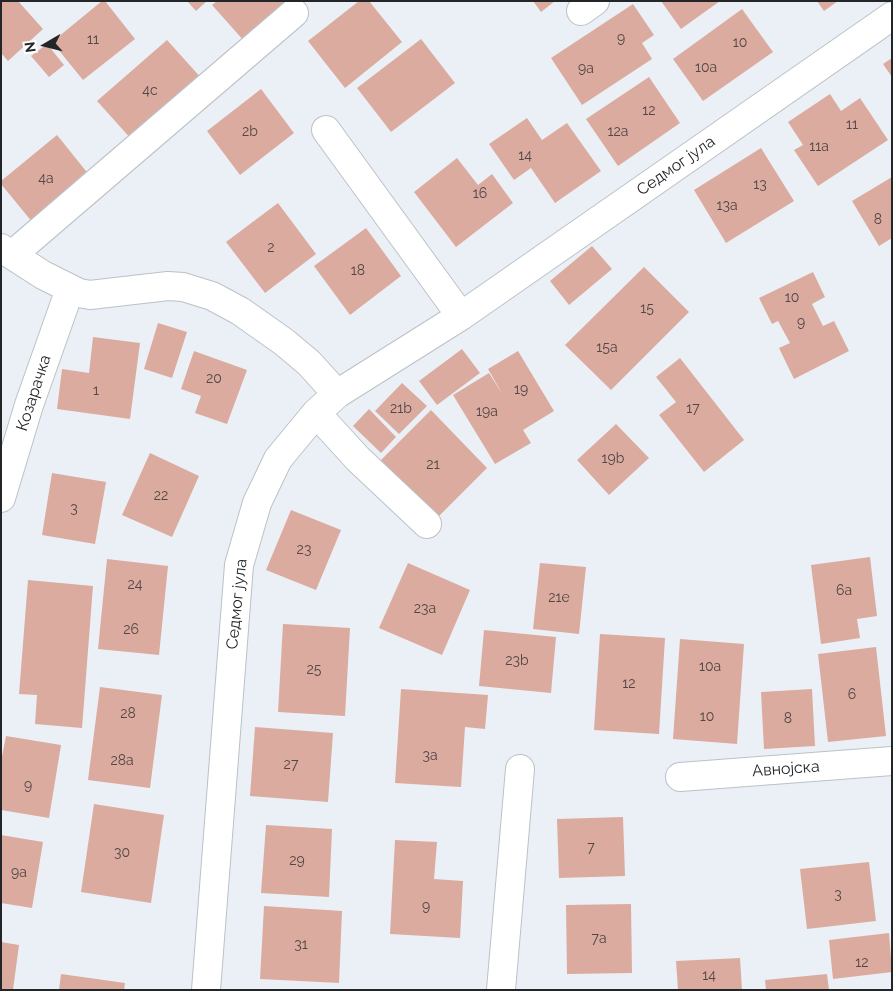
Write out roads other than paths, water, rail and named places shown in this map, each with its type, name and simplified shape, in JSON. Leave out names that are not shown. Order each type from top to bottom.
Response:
[{"type":"street","points":[[294,14],[7,252],[79,293],[90,294],[168,286],[183,287],[212,296],[240,311],[284,342],[309,363],[337,394]]},
{"type":"street","name":"Седмог јула","points":[[206,990],[239,565],[257,503],[278,459],[316,412],[337,394],[461,316],[892,16]]},
{"type":"street","points":[[326,130],[461,316]]},
{"type":"street","name":"Козарачка","points":[[1,498],[29,405],[70,289]]},
{"type":"street","points":[[316,412],[358,459],[427,524]]},
{"type":"street","name":"Авнојска","points":[[680,777],[892,761]]},
{"type":"street","points":[[501,990],[520,769]]}]
